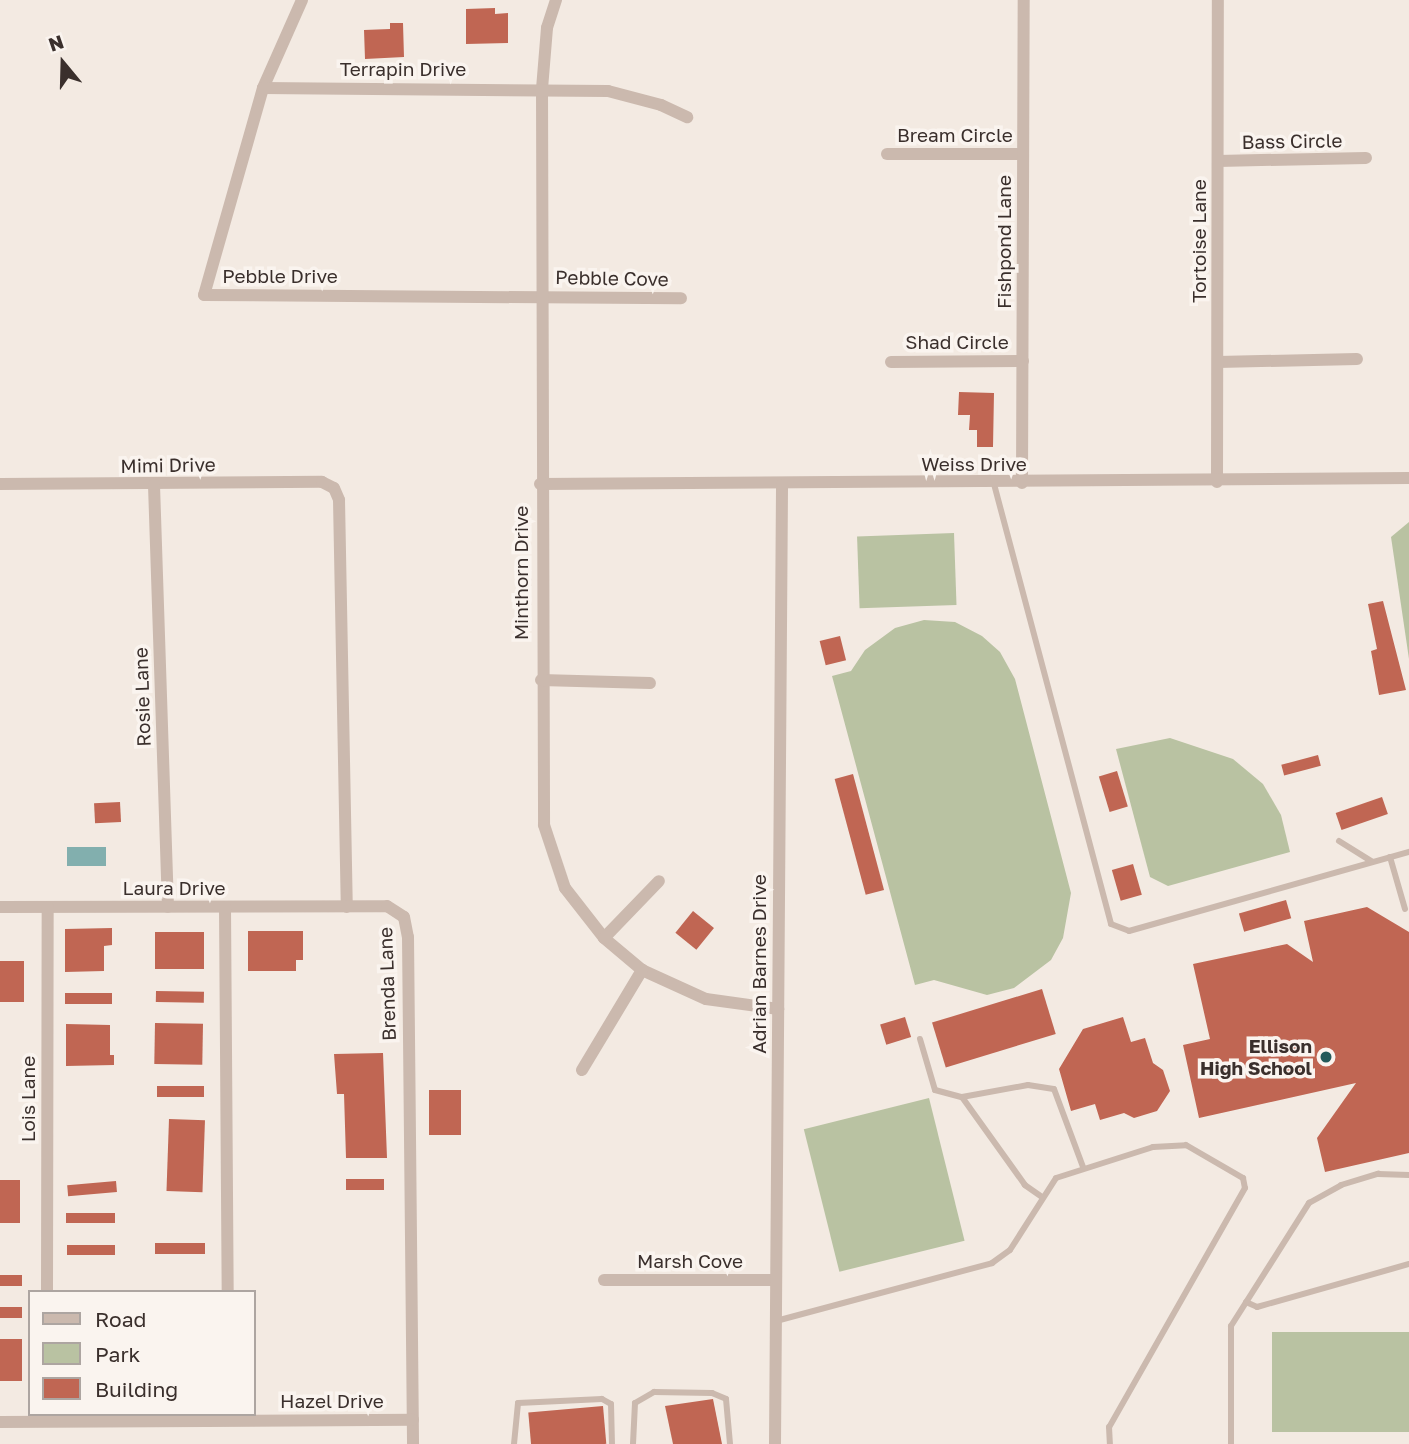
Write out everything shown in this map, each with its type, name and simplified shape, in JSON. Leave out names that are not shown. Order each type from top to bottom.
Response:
[{"type":"street","name":"Pebble Drive","points":[[302,0],[263,88],[204,295],[542,296]]},
{"type":"street","name":"Minthorn Drive","points":[[556,0],[547,28],[542,89],[540,484],[544,825],[565,888],[604,938],[642,970],[706,999],[778,1009]]},
{"type":"street","name":"Fishpond Lane","points":[[1022,484],[1024,0]]},
{"type":"street","name":"Tortoise Lane","points":[[1217,482],[1218,0]]},
{"type":"street","name":"Terrapin Drive","points":[[263,88],[608,91],[661,104],[687,117]]},
{"type":"street","name":"Bream Circle","points":[[887,154],[1023,154]]},
{"type":"street","name":"Bass Circle","points":[[1219,161],[1366,158]]},
{"type":"street","name":"Pebble Cove","points":[[542,296],[681,298]]},
{"type":"street","points":[[1218,362],[1357,359]]},
{"type":"street","name":"Shad Circle","points":[[891,362],[1023,361]]},
{"type":"street","name":"Weiss Drive","points":[[540,484],[1022,484],[1409,478]]},
{"type":"street","name":"Mimi Drive","points":[[0,484],[322,482],[334,488],[339,500],[347,907]]},
{"type":"street","name":"Rosie Lane","points":[[154,485],[167,907]]},
{"type":"street","name":"Adrian Barnes Drive","points":[[775,1444],[782,485]]},
{"type":"street","points":[[541,680],[650,683]]},
{"type":"street","points":[[604,938],[659,881]]},
{"type":"street","name":"Brenda Lane","points":[[347,907],[387,906],[408,925],[413,1444]]},
{"type":"street","name":"Laura Drive","points":[[0,907],[347,907]]},
{"type":"street","name":"Lois Lane","points":[[47,1290],[48,907]]},
{"type":"street","points":[[225,907],[228,1290]]},
{"type":"street","points":[[582,1070],[642,970]]},
{"type":"street","name":"Marsh Cove","points":[[604,1280],[776,1280]]},
{"type":"street","name":"Hazel Drive","points":[[0,1422],[47,1418],[230,1417],[413,1420]]},
{"type":"lane","points":[[994,484],[1111,924],[1129,931],[1409,852]]},
{"type":"lane","points":[[1339,841],[1372,862]]},
{"type":"lane","points":[[1390,857],[1405,909]]},
{"type":"lane","points":[[920,1039],[935,1090],[962,1097],[1028,1085],[1054,1089],[1083,1167]]},
{"type":"lane","points":[[962,1097],[1025,1185],[1042,1197]]},
{"type":"lane","points":[[775,1322],[992,1263],[1010,1250],[1056,1178],[1083,1167],[1153,1147],[1186,1145],[1243,1178],[1245,1188],[1109,1427],[1110,1444]]},
{"type":"lane","points":[[1231,1444],[1227,1343],[1231,1326],[1309,1203],[1341,1185],[1378,1174],[1409,1175]]},
{"type":"lane","points":[[1246,1302],[1257,1307],[1409,1264]]},
{"type":"lane","points":[[633,1444],[635,1404],[654,1392],[712,1393],[726,1399],[730,1444]]},
{"type":"lane","points":[[514,1444],[518,1403],[602,1399],[611,1404],[612,1444]]},
{"type":"green space","points":[[1409,522],[1409,659],[1391,537]]},
{"type":"green space","points":[[954,533],[957,605],[860,608],[857,536]]},
{"type":"green space","points":[[924,620],[955,622],[982,636],[1000,652],[1015,679],[1071,893],[1063,938],[1051,960],[1014,988],[987,995],[934,980],[915,985],[832,676],[851,671],[865,650],[895,628]]},
{"type":"green space","points":[[1170,738],[1233,759],[1263,784],[1281,815],[1290,852],[1168,886],[1150,877],[1116,749]]},
{"type":"green space","points":[[929,1098],[965,1241],[839,1272],[804,1129]]},
{"type":"green space","points":[[1272,1332],[1409,1332],[1409,1432],[1272,1432]]},
{"type":"water","points":[[67,847],[106,847],[106,866],[67,866]]},
{"type":"building","points":[[495,8],[495,14],[508,13],[508,43],[466,44],[466,9]]},
{"type":"building","points":[[390,23],[403,23],[404,57],[365,59],[364,30],[390,29]]},
{"type":"building","points":[[959,392],[994,393],[993,447],[977,447],[977,430],[969,430],[970,415],[958,415]]},
{"type":"building","points":[[1383,601],[1406,690],[1379,695],[1371,651],[1377,649],[1368,604]]},
{"type":"building","points":[[840,636],[846,660],[826,665],[820,641]]},
{"type":"building","points":[[1318,755],[1321,766],[1284,775],[1281,765]]},
{"type":"building","points":[[1117,771],[1128,806],[1110,812],[1099,777]]},
{"type":"building","points":[[853,774],[884,890],[866,895],[835,779]]},
{"type":"building","points":[[1382,797],[1388,814],[1342,830],[1336,813]]},
{"type":"building","points":[[120,802],[121,822],[95,823],[94,803]]},
{"type":"building","points":[[1133,864],[1142,895],[1121,901],[1112,870]]},
{"type":"building","points":[[1286,900],[1291,918],[1244,932],[1239,914]]},
{"type":"building","points":[[1367,907],[1409,932],[1409,1153],[1325,1172],[1317,1138],[1356,1083],[1199,1118],[1183,1045],[1210,1039],[1193,964],[1287,944],[1313,962],[1304,921]]},
{"type":"building","points":[[693,911],[714,928],[696,950],[675,933]]},
{"type":"building","points":[[112,928],[112,945],[104,946],[104,971],[65,972],[65,929]]},
{"type":"building","points":[[248,931],[303,931],[303,960],[296,960],[296,971],[248,971]]},
{"type":"building","points":[[155,932],[204,932],[204,969],[155,969]]},
{"type":"building","points":[[0,961],[24,961],[24,1002],[0,1002]]},
{"type":"building","points":[[1042,989],[1056,1034],[946,1068],[932,1023]]},
{"type":"building","points":[[156,991],[204,992],[204,1003],[156,1002]]},
{"type":"building","points":[[65,993],[112,993],[112,1004],[65,1004]]},
{"type":"building","points":[[905,1017],[911,1037],[886,1045],[880,1025]]},
{"type":"building","points":[[1123,1017],[1131,1042],[1145,1038],[1153,1063],[1163,1070],[1170,1091],[1157,1111],[1134,1118],[1124,1113],[1100,1120],[1095,1104],[1071,1111],[1059,1069],[1083,1029]]},
{"type":"building","points":[[155,1023],[203,1024],[202,1065],[154,1064]]},
{"type":"building","points":[[66,1024],[110,1025],[110,1055],[114,1055],[114,1065],[66,1066]]},
{"type":"building","points":[[383,1053],[387,1158],[346,1158],[344,1094],[337,1094],[334,1054]]},
{"type":"building","points":[[157,1086],[204,1086],[204,1097],[157,1097]]},
{"type":"building","points":[[429,1090],[461,1090],[461,1135],[429,1135]]},
{"type":"building","points":[[169,1119],[205,1120],[202,1192],[166,1191]]},
{"type":"building","points":[[346,1179],[384,1179],[384,1190],[346,1190]]},
{"type":"building","points":[[0,1180],[20,1180],[20,1223],[0,1223]]},
{"type":"building","points":[[116,1181],[117,1192],[68,1196],[67,1185]]},
{"type":"building","points":[[66,1213],[115,1213],[115,1223],[66,1223]]},
{"type":"building","points":[[155,1243],[205,1243],[205,1254],[155,1254]]},
{"type":"building","points":[[67,1245],[115,1245],[115,1255],[67,1255]]},
{"type":"building","points":[[0,1275],[22,1275],[22,1286],[0,1286]]},
{"type":"building","points":[[0,1307],[22,1307],[22,1318],[0,1318]]},
{"type":"building","points":[[0,1339],[22,1339],[22,1381],[0,1381]]},
{"type":"building","points":[[713,1399],[722,1444],[673,1444],[665,1406]]},
{"type":"building","points":[[603,1406],[606,1444],[531,1444],[528,1413]]},
{"type":"place","name":"Ellison High School","points":[[1326,1057]]}]
